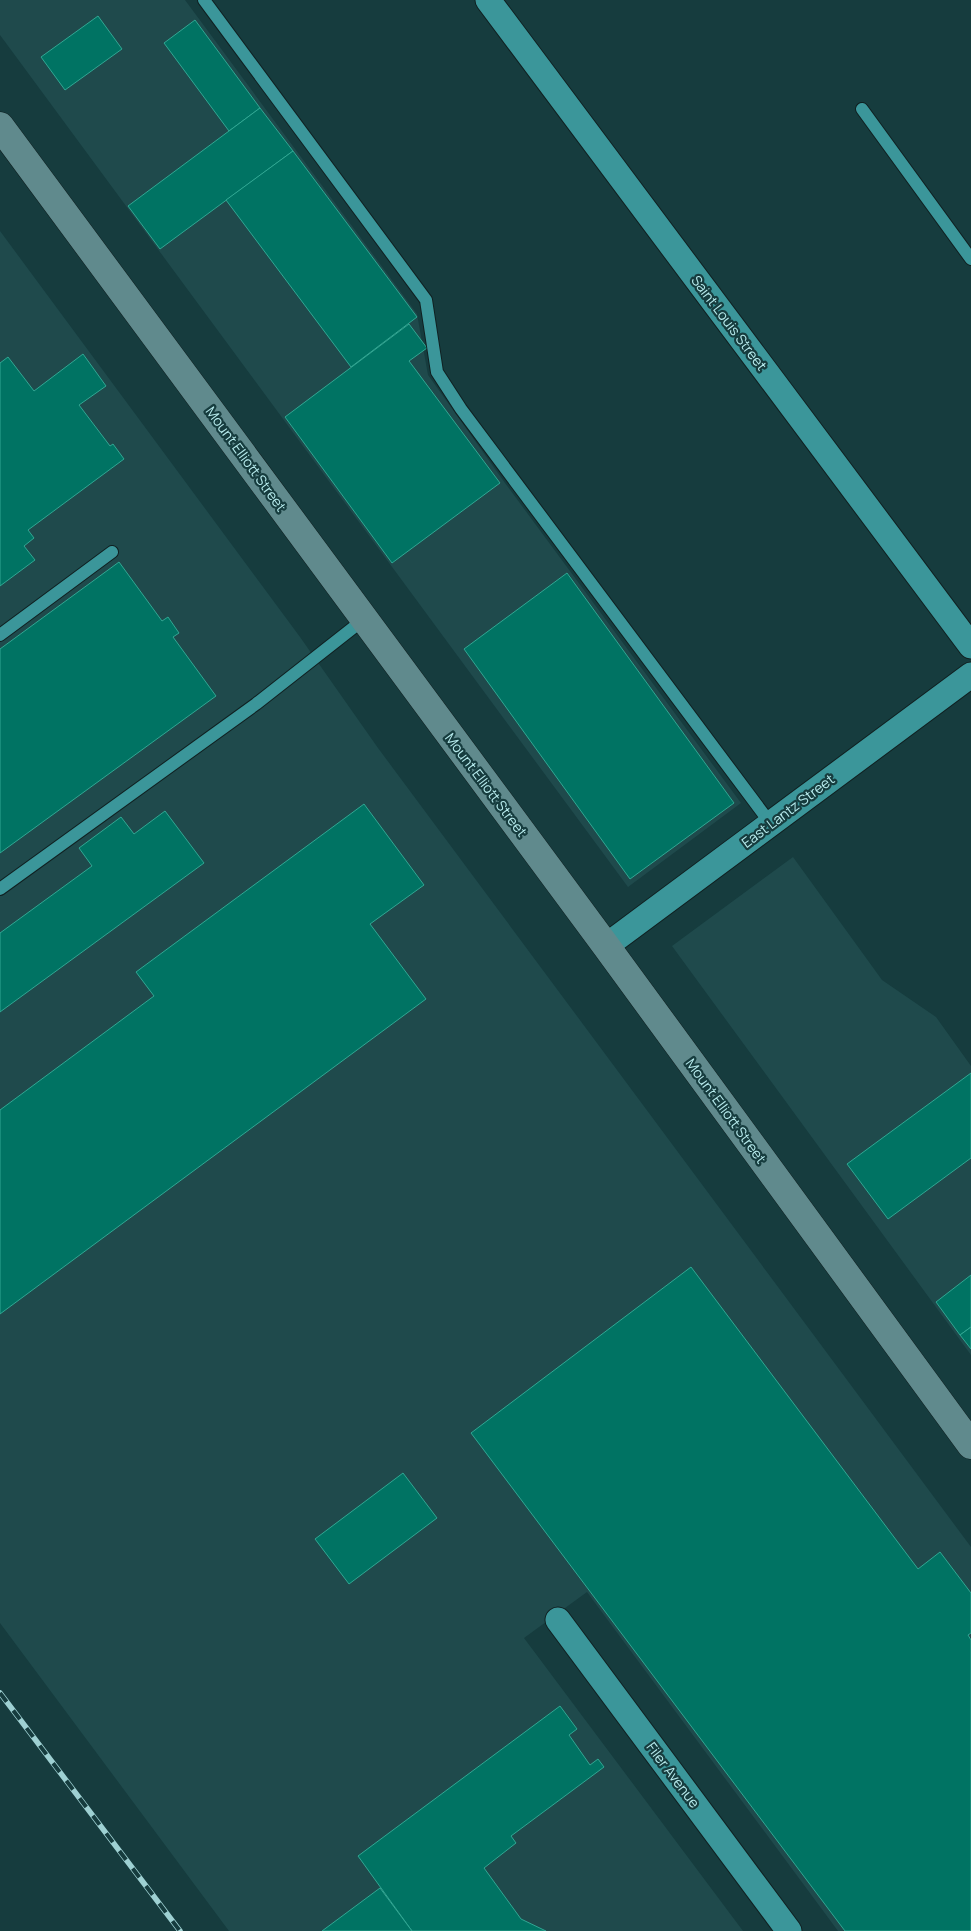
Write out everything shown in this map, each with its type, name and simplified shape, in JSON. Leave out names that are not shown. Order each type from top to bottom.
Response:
[{"type":"street","name":"Saint Louis Street","points":[[488,0],[971,646]]},
{"type":"street","name":"Mount Elliott Street","points":[[0,126],[363,620],[606,946],[971,1445]]},
{"type":"street","name":"East Lantz Street","points":[[606,946],[971,675]]},
{"type":"street","name":"Filer Avenue","points":[[558,1620],[789,1931]]},
{"type":"lane","points":[[204,0],[426,300],[437,372],[460,409],[771,824]]},
{"type":"lane","points":[[862,109],[971,258]]},
{"type":"lane","points":[[0,635],[112,552]]},
{"type":"lane","points":[[0,889],[256,704],[363,620]]},
{"type":"shaded area","points":[[0,0],[185,0],[417,314],[428,375],[505,483],[741,803],[628,887],[0,35]]},
{"type":"shaded area","points":[[0,231],[300,637],[378,748],[971,1547],[971,1931],[838,1931],[587,1592],[524,1638],[743,1931],[229,1931],[0,1623]]},
{"type":"shaded area","points":[[793,857],[882,980],[936,1017],[971,1066],[971,1355],[672,946]]},
{"type":"building","points":[[98,16],[122,49],[65,90],[41,57]]},
{"type":"building","points":[[195,20],[260,108],[229,131],[164,43]]},
{"type":"building","points":[[260,108],[293,151],[160,249],[128,206]]},
{"type":"building","points":[[293,151],[417,317],[351,367],[226,200]]},
{"type":"building","points":[[409,324],[427,348],[409,361],[500,483],[392,563],[285,417]]},
{"type":"building","points":[[83,354],[106,386],[79,405],[110,446],[113,444],[124,459],[28,530],[34,538],[24,546],[35,560],[0,586],[0,363],[8,357],[34,391]]},
{"type":"building","points":[[119,562],[162,621],[168,617],[179,633],[173,637],[216,696],[0,853],[0,649]]},
{"type":"building","points":[[567,573],[734,803],[630,879],[464,649]]},
{"type":"building","points":[[364,804],[424,885],[370,924],[426,999],[0,1314],[0,1110],[154,996],[136,972]]},
{"type":"building","points":[[165,811],[204,863],[0,1012],[0,933],[92,866],[79,848],[121,817],[134,834]]},
{"type":"building","points":[[971,1073],[971,1158],[888,1219],[847,1164]]},
{"type":"building","points":[[691,1267],[918,1569],[940,1552],[971,1593],[971,1633],[968,1635],[971,1640],[971,1931],[845,1931],[471,1433]]},
{"type":"building","points":[[971,1275],[971,1327],[960,1335],[936,1302]]},
{"type":"building","points":[[971,1327],[971,1349],[960,1335]]},
{"type":"building","points":[[403,1473],[437,1518],[349,1584],[315,1539]]},
{"type":"building","points":[[560,1706],[577,1729],[569,1735],[590,1765],[598,1759],[604,1767],[511,1836],[516,1843],[484,1868],[521,1919],[546,1931],[412,1931],[358,1856]]},
{"type":"building","points":[[380,1888],[412,1931],[322,1931]]},
{"type":"railway","points":[[0,1693],[180,1931]]}]
